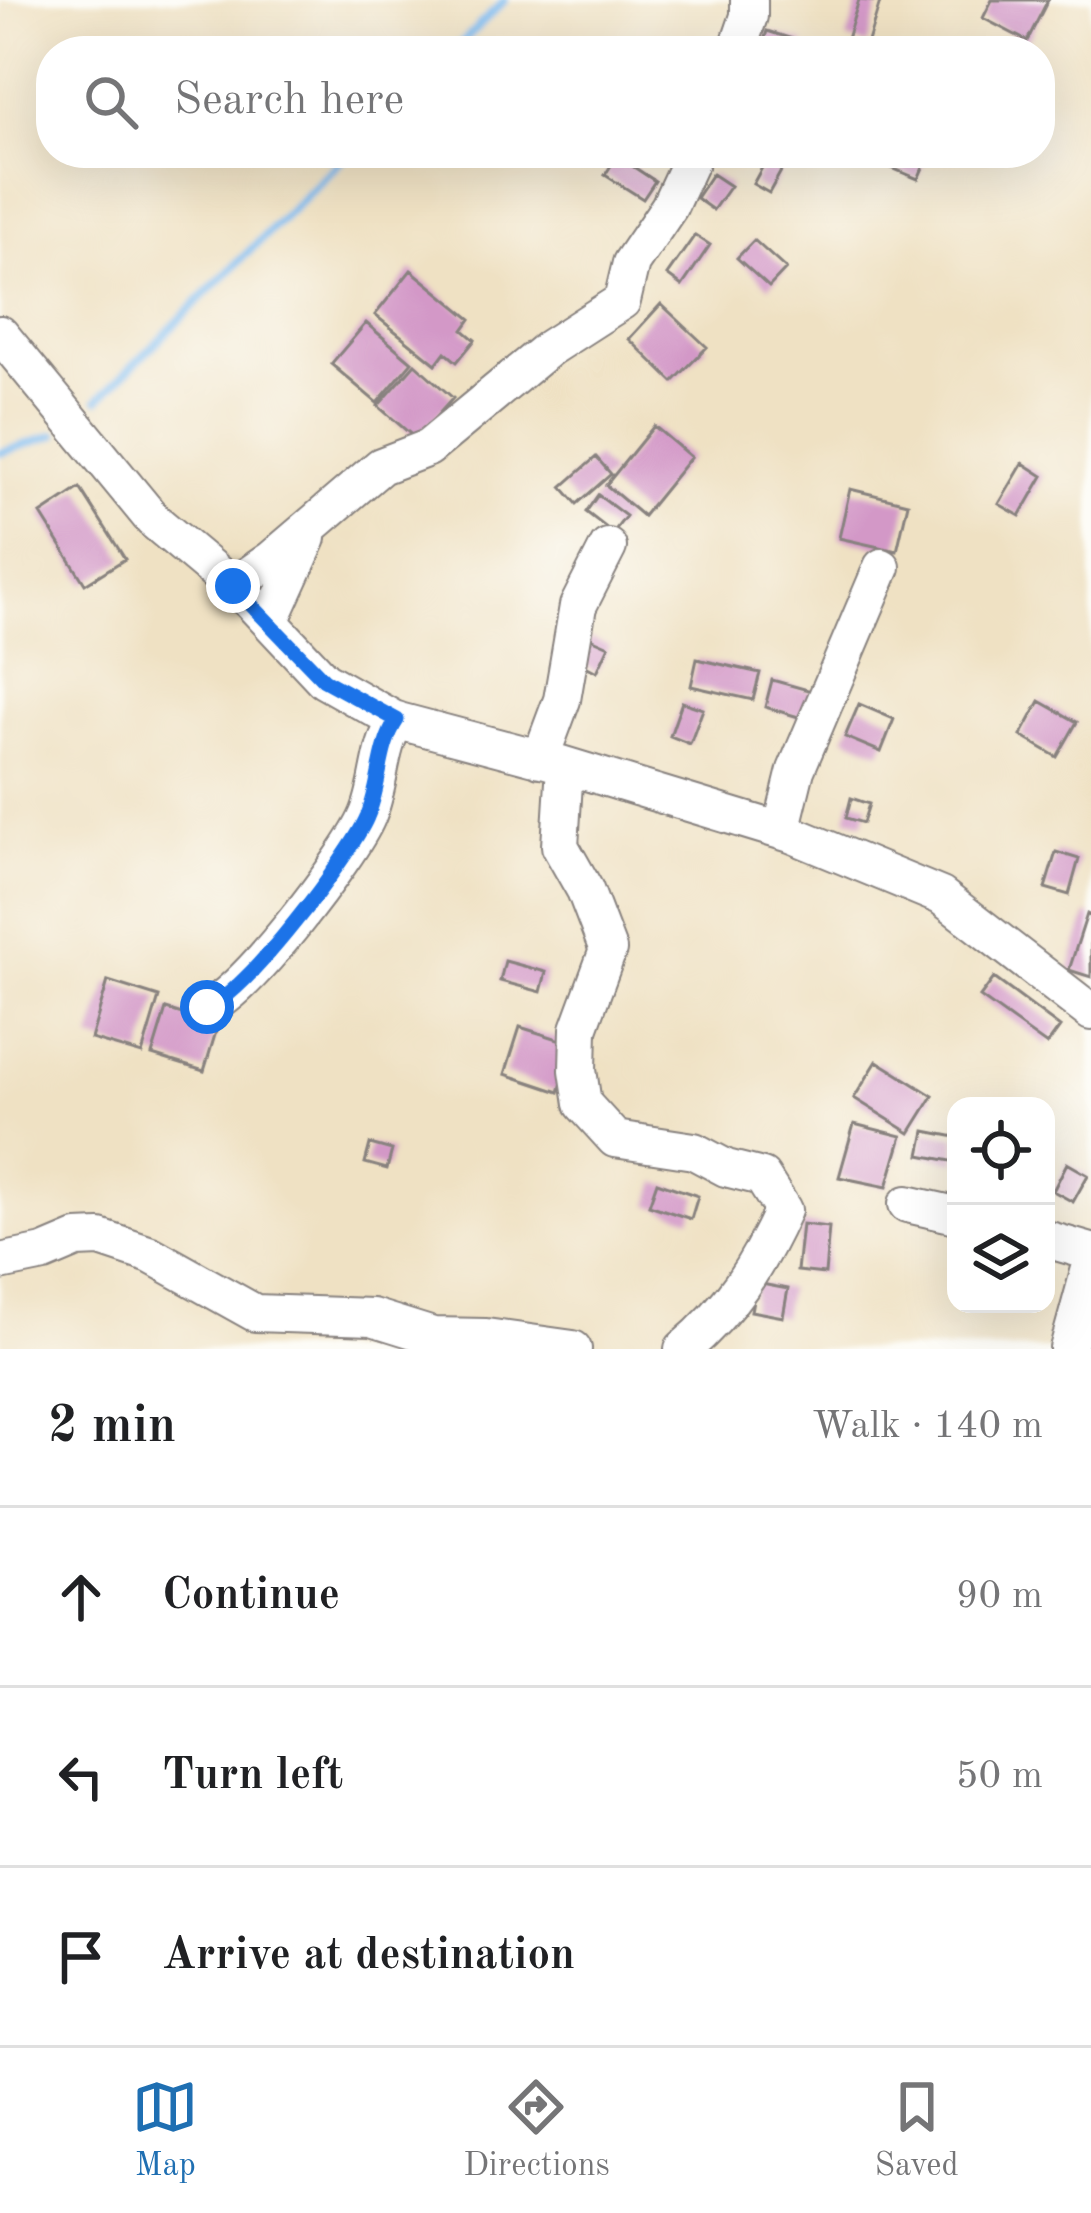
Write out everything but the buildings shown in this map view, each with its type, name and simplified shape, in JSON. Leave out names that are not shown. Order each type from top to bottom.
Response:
[{"type":"street","points":[[742,36],[749,0]]},
{"type":"street","points":[[233,586],[381,466],[428,448],[550,348],[622,301],[631,263],[669,207],[687,168]]},
{"type":"street","points":[[0,334],[153,520],[233,586],[324,680],[397,720],[782,831],[941,896],[1091,1012]]},
{"type":"street","points":[[270,622],[317,520]]},
{"type":"street","points":[[608,548],[578,607],[553,762],[560,846],[585,890],[608,950],[579,1029],[578,1070],[584,1104],[615,1139],[694,1151],[726,1168],[762,1178],[783,1210],[763,1256],[738,1295],[683,1349]]},
{"type":"street","points":[[782,831],[796,770],[882,567]]},
{"type":"street","points":[[207,1007],[220,1004],[245,980],[348,853],[368,816],[387,736],[397,720]]},
{"type":"street","points":[[908,1204],[947,1213]]},
{"type":"street","points":[[0,1262],[44,1253],[77,1239],[100,1238],[152,1256],[255,1313],[372,1317],[433,1336],[486,1337],[573,1349]]},
{"type":"street","points":[[1055,1242],[1091,1252]]},
{"type":"street","points":[[1068,1349],[1091,1265]]},
{"type":"waterway","points":[[468,36],[505,0]]},
{"type":"waterway","points":[[98,400],[334,168]]},
{"type":"waterway","points":[[0,453],[55,435]]},
{"type":"route","points":[[207,1007],[220,1004],[245,980],[348,853],[368,816],[387,736],[397,720],[324,680],[233,586]]}]
